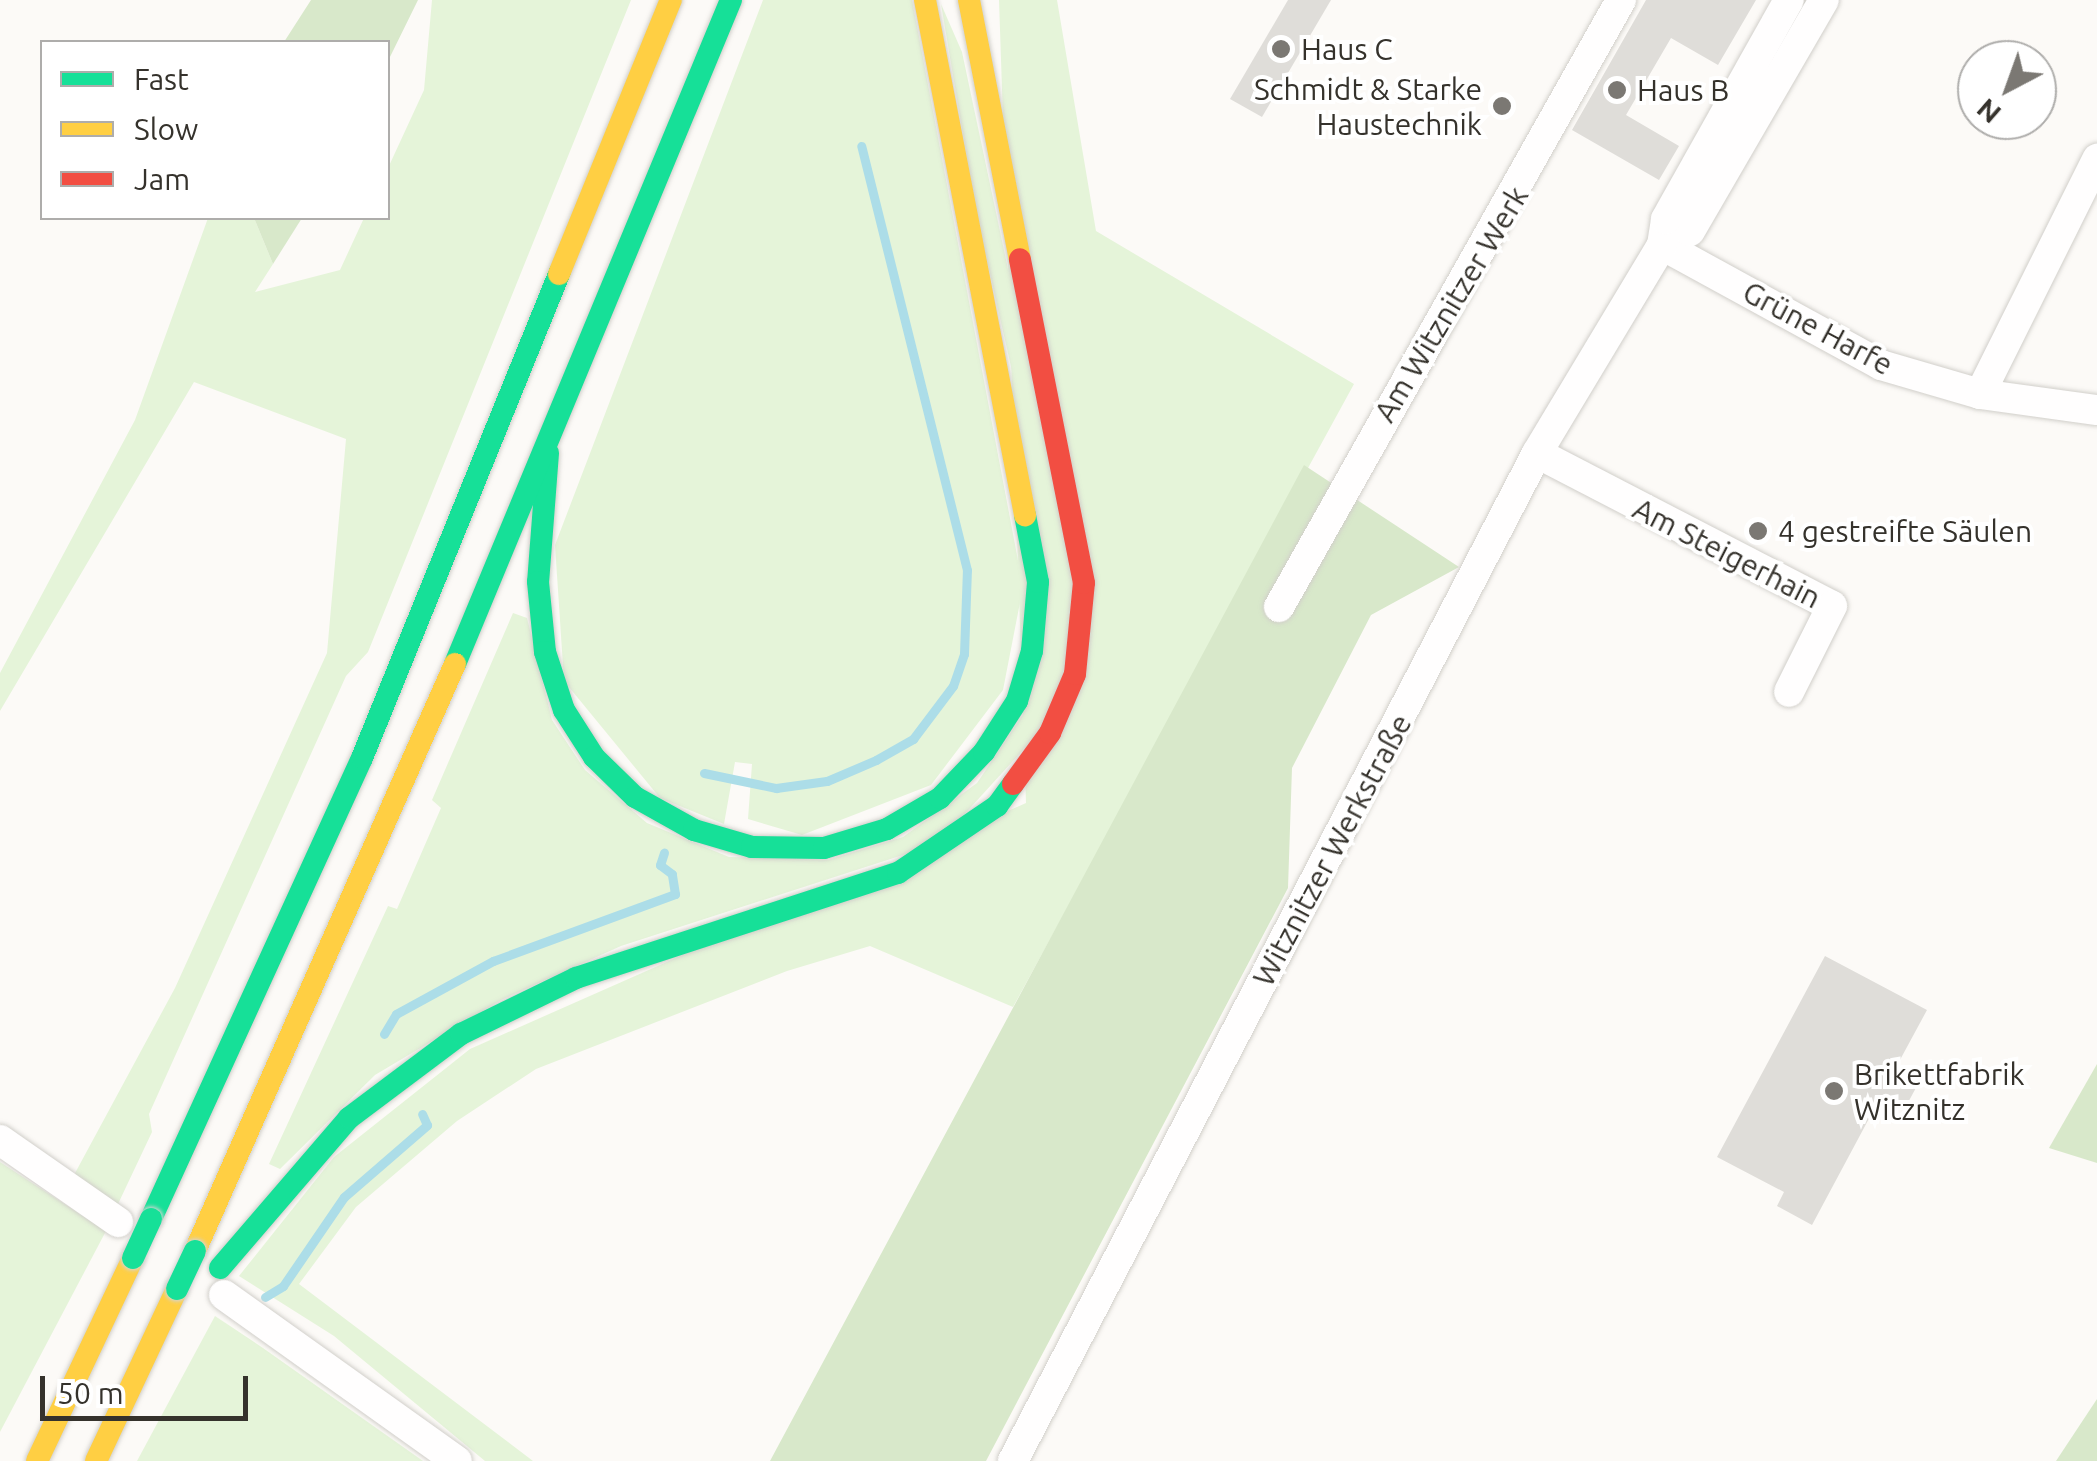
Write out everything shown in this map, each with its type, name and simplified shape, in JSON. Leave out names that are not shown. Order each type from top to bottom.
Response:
[{"type":"highway","points":[[37,1461],[370,740],[671,0]]},
{"type":"highway","points":[[204,1289],[195,1251],[548,453],[730,0]]},
{"type":"highway","points":[[548,453],[538,582],[546,652],[564,710],[594,758],[635,797],[694,830],[752,847],[824,848],[900,821],[940,798],[984,752],[1017,700],[1032,652],[1038,582],[925,0]]},
{"type":"highway","points":[[96,1461],[122,1410],[204,1289],[306,1160],[449,1042],[576,978],[898,873],[997,806],[1050,733],[1075,674],[1084,583],[994,161],[969,0]]},
{"type":"street","name":"Am Witznitzer Werk","points":[[1279,607],[1621,0]]},
{"type":"street","name":"Witznitzer Werkstraße","points":[[1014,1461],[1537,453],[1662,245],[1666,219],[1789,0]]},
{"type":"street","name":"Witznitzer Werkstraße","points":[[1662,245],[1690,231],[1824,0]]},
{"type":"street","points":[[1980,394],[2097,159]]},
{"type":"street","name":"Grüne Harfe","points":[[1662,245],[1881,365],[1980,394],[2097,410]]},
{"type":"street","name":"Am Steigerhain","points":[[1537,453],[1832,606],[1789,692]]},
{"type":"street","points":[[0,1140],[118,1222]]},
{"type":"street","points":[[204,1289],[457,1461]]},
{"type":"green space","points":[[311,0],[418,0],[390,57],[390,40],[285,40]]},
{"type":"green space","points":[[432,0],[631,0],[368,652],[346,676],[149,1114],[152,1132],[118,1204],[74,1175],[175,988],[327,653],[346,439],[194,382],[0,711],[0,673],[135,420],[207,220],[255,220],[273,264],[255,292],[340,270],[363,220],[390,220],[390,164],[424,90]]},
{"type":"green space","points":[[763,0],[912,0],[1023,587],[1003,690],[931,785],[802,835],[748,819],[752,764],[735,762],[724,824],[660,798],[564,681],[555,545]]},
{"type":"green space","points":[[999,0],[1057,0],[1096,231],[1354,384],[1013,1007],[870,946],[787,971],[536,1069],[457,1121],[356,1207],[299,1284],[533,1461],[485,1461],[334,1336],[239,1276],[334,1157],[470,1049],[1026,803]]},
{"type":"green space","points":[[941,4],[962,52],[1061,519],[1062,657],[1023,750],[961,818],[909,853],[621,946],[501,1000],[375,1075],[280,1169],[269,1164],[388,906],[397,909],[441,808],[432,800],[513,613],[527,618],[552,720],[585,770],[647,823],[729,857],[828,860],[903,837],[977,783],[1024,713],[1050,631],[1046,521],[976,212]]},
{"type":"green space","points":[[255,220],[301,220],[273,264]]},
{"type":"green space","points":[[1304,465],[1459,567],[1371,615],[1292,768],[1288,888],[986,1461],[770,1461]]},
{"type":"green space","points":[[2097,1064],[2097,1163],[2049,1148]]},
{"type":"green space","points":[[0,1162],[106,1231],[0,1432]]},
{"type":"green space","points":[[215,1316],[263,1348],[423,1461],[137,1461]]},
{"type":"green space","points":[[2097,1399],[2097,1461],[2056,1461]]},
{"type":"building","name":"Haus C","points":[[1288,0],[1331,0],[1262,117],[1230,99]]},
{"type":"building","name":"Haus B","points":[[1646,0],[1756,0],[1718,65],[1671,38],[1626,115],[1679,146],[1659,180],[1572,130]]},
{"type":"building","name":"Brikettfabrik Witznitz","points":[[1825,956],[1927,1010],[1894,1071],[1918,1084],[1904,1110],[1880,1098],[1812,1225],[1777,1206],[1784,1192],[1717,1157]]},
{"type":"waterway","points":[[704,773],[776,788],[827,781],[876,760],[913,739],[953,686],[964,654],[967,570],[861,146]]},
{"type":"waterway","points":[[384,1034],[396,1014],[493,961],[675,894],[672,874],[660,865],[664,853]]},
{"type":"waterway","points":[[265,1297],[283,1286],[344,1197],[427,1125],[422,1114]]},
{"type":"traffic: fast","points":[[455,664],[731,0]]},
{"type":"traffic: fast","points":[[151,1219],[362,758],[559,274]]},
{"type":"traffic: fast","points":[[548,453],[538,582],[545,652],[564,710],[594,757],[635,797],[694,830],[752,847],[824,848],[887,829],[940,798],[984,752],[1017,701],[1032,651],[1038,582],[1025,515]]},
{"type":"traffic: fast","points":[[220,1268],[349,1118],[461,1034],[576,978],[898,873],[997,806],[1013,784]]},
{"type":"traffic: fast","points":[[133,1258],[151,1219]]},
{"type":"traffic: fast","points":[[177,1289],[195,1251]]},
{"type":"traffic: slow","points":[[559,274],[671,0]]},
{"type":"traffic: slow","points":[[925,0],[1025,515]]},
{"type":"traffic: slow","points":[[969,0],[1020,259]]},
{"type":"traffic: slow","points":[[195,1251],[455,664]]},
{"type":"traffic: slow","points":[[37,1461],[133,1258]]},
{"type":"traffic: slow","points":[[96,1461],[177,1289]]},
{"type":"traffic: jam","points":[[1013,784],[1050,733],[1075,674],[1084,583],[1020,259]]},
{"type":"place","name":"Haus C","points":[[1281,49]]},
{"type":"place","name":"Haus B","points":[[1617,90]]},
{"type":"place","name":"Schmidt & Starke Haustechnik","points":[[1502,106]]},
{"type":"place","name":"4 gestreifte Säulen","points":[[1758,531]]},
{"type":"place","name":"Brikettfabrik Witznitz","points":[[1834,1091]]}]
